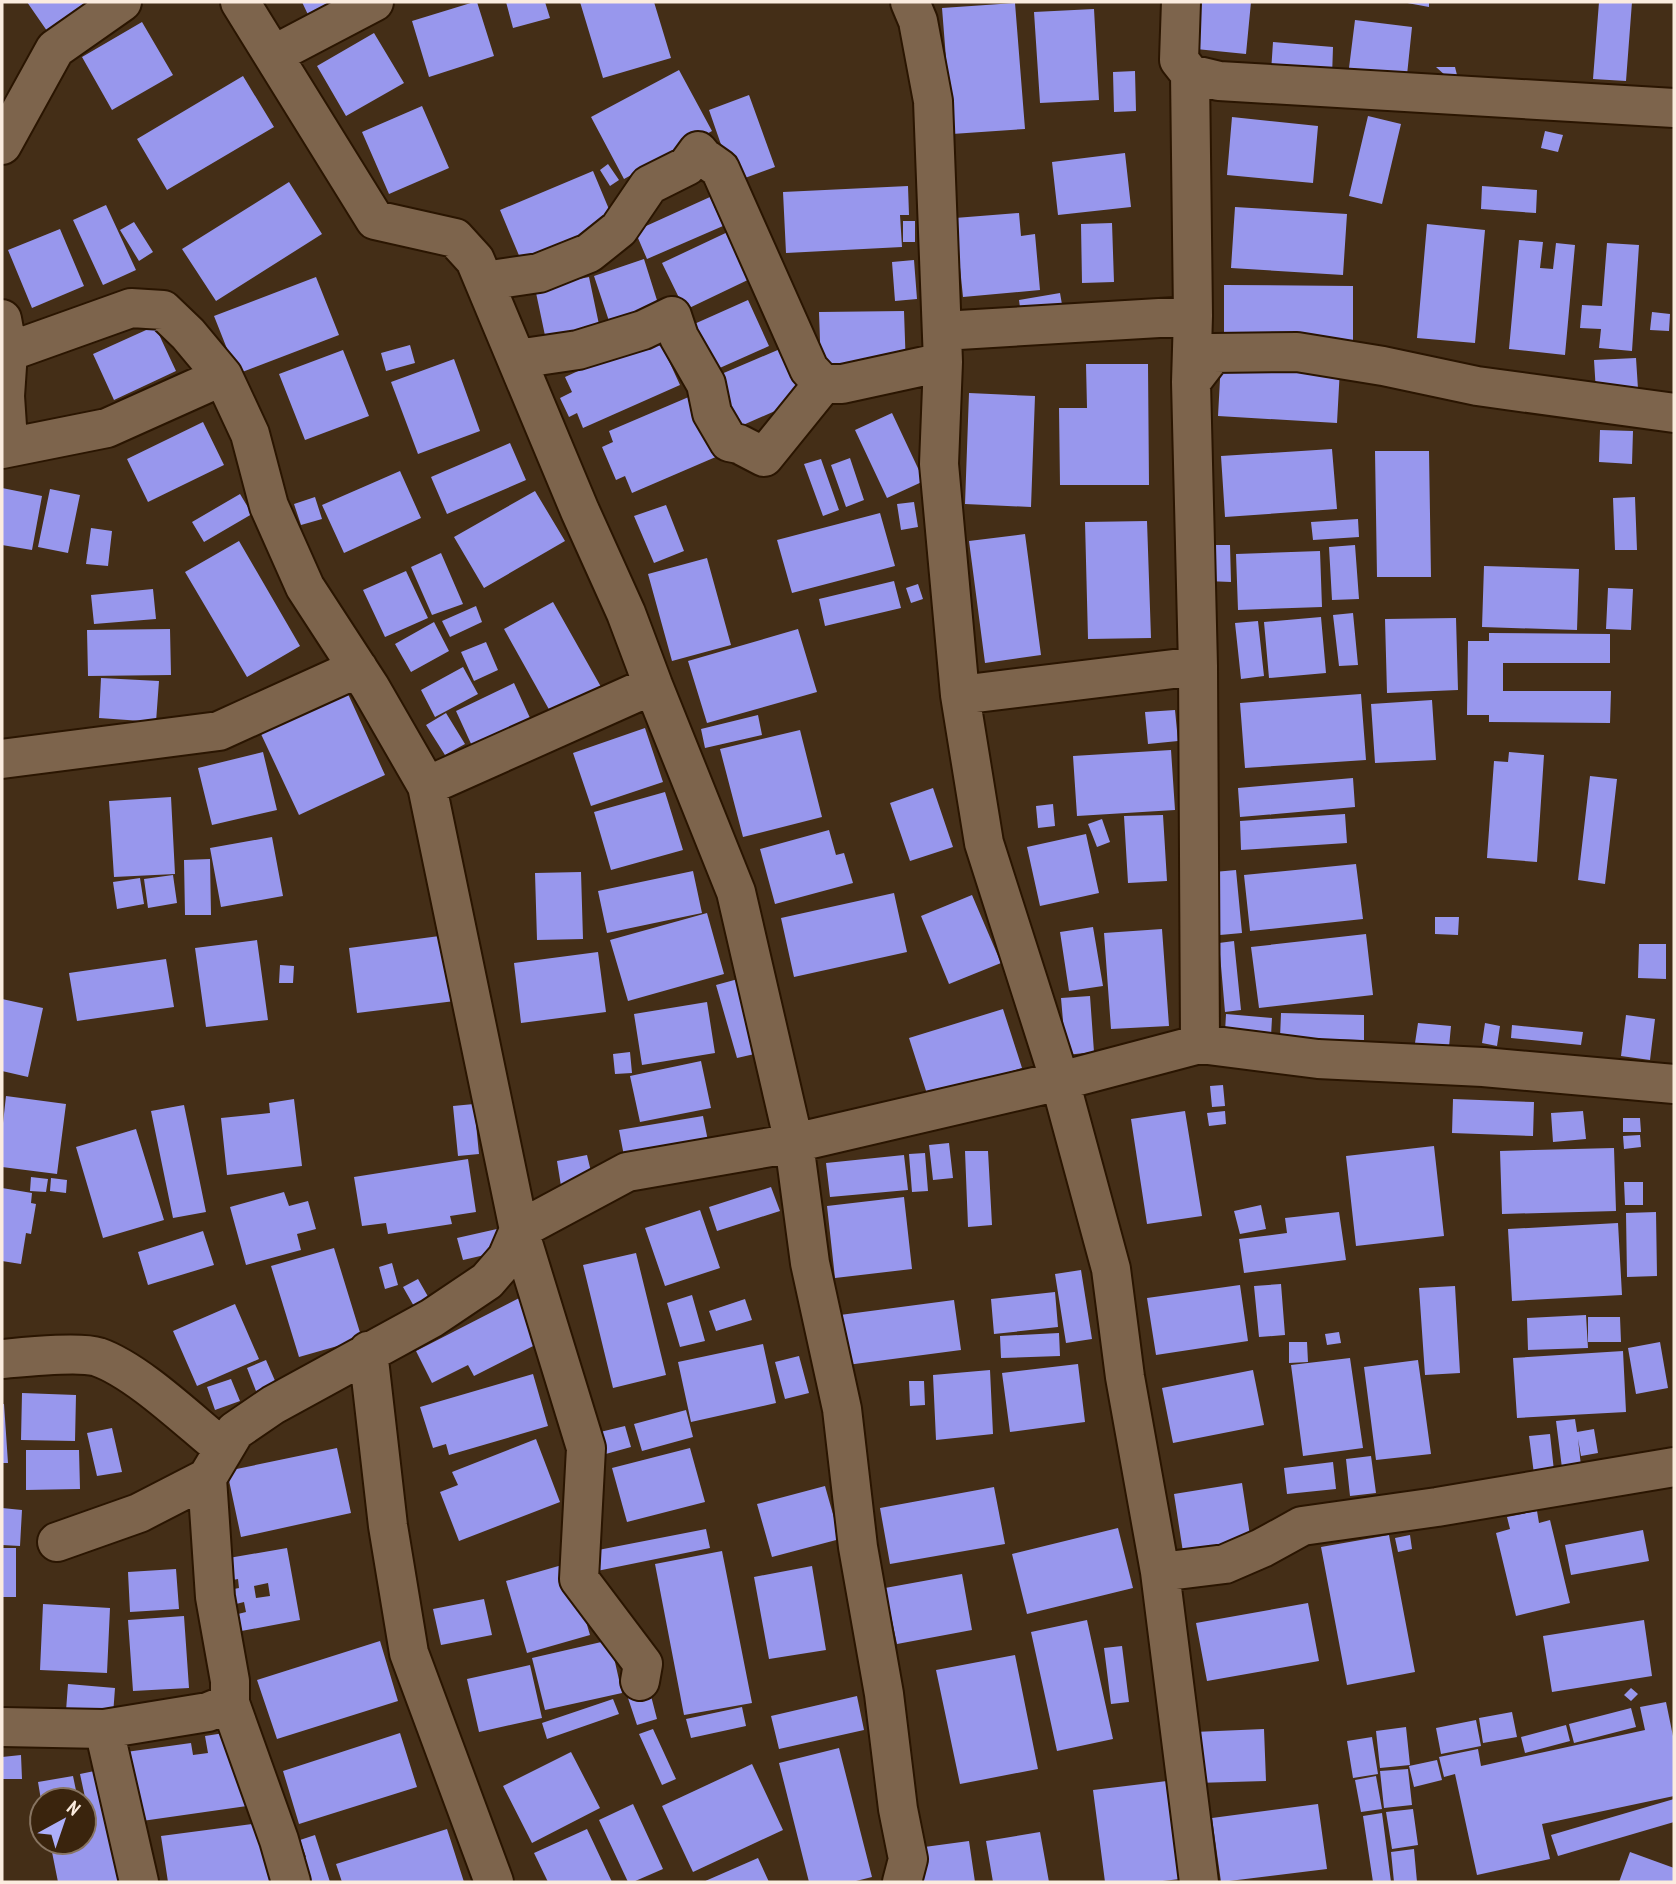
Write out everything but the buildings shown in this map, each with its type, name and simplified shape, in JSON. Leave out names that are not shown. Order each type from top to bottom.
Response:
[{"type":"street","points":[[2,145],[55,49],[122,2]]},
{"type":"street","points":[[240,2],[374,220],[456,237],[475,260],[580,511],[626,613],[736,892],[794,1143],[810,1263],[842,1409],[858,1547],[884,1693],[898,1809],[908,1859],[902,1882]]},
{"type":"street","points":[[273,55],[374,2]]},
{"type":"street","points":[[910,2],[918,21],[933,101],[943,346],[939,464],[960,695],[984,843],[1060,1081],[1111,1269],[1125,1377],[1160,1572],[1199,1882]]},
{"type":"street","points":[[1181,2],[1179,60],[1190,74],[1219,81],[1674,108]]},
{"type":"street","points":[[1190,74],[1179,317],[1191,382],[1198,666],[1200,1044]]},
{"type":"street","points":[[484,281],[539,273],[589,253],[620,229],[649,185],[687,166],[698,151],[720,169],[809,369],[823,384],[842,384],[943,346],[1179,317]]},
{"type":"street","points":[[2,435],[7,426],[5,335],[131,308],[163,310],[188,334],[223,376],[250,434],[269,506],[305,587],[358,668],[427,786],[519,1230],[586,1448],[579,1579],[643,1664],[640,1681]]},
{"type":"street","points":[[517,359],[578,351],[643,330],[672,316],[680,337],[706,384],[712,412],[729,442],[739,443],[764,457],[823,384]]},
{"type":"street","points":[[1191,382],[1213,353],[1297,352],[1383,366],[1477,386],[1674,414]]},
{"type":"street","points":[[2,449],[107,428],[223,376]]},
{"type":"street","points":[[960,695],[1198,666]]},
{"type":"street","points":[[2,759],[219,731],[358,668]]},
{"type":"street","points":[[427,786],[653,685]]},
{"type":"street","points":[[57,1542],[139,1513],[216,1464],[235,1431],[273,1405],[432,1318],[487,1281],[507,1258],[519,1230],[627,1172],[794,1143],[1060,1081],[1200,1044],[1318,1059],[1483,1067],[1674,1084]]},
{"type":"street","points":[[368,1351],[388,1526],[409,1653],[494,1882]]},
{"type":"street","points":[[2,1359],[40,1355],[96,1356],[129,1373],[216,1464],[215,1597],[230,1681],[230,1703],[279,1840],[291,1882]]},
{"type":"street","points":[[1160,1572],[1225,1564],[1302,1526],[1437,1507],[1674,1467]]},
{"type":"street","points":[[2,1727],[104,1729],[208,1712],[230,1703]]},
{"type":"street","points":[[104,1729],[139,1882]]}]
